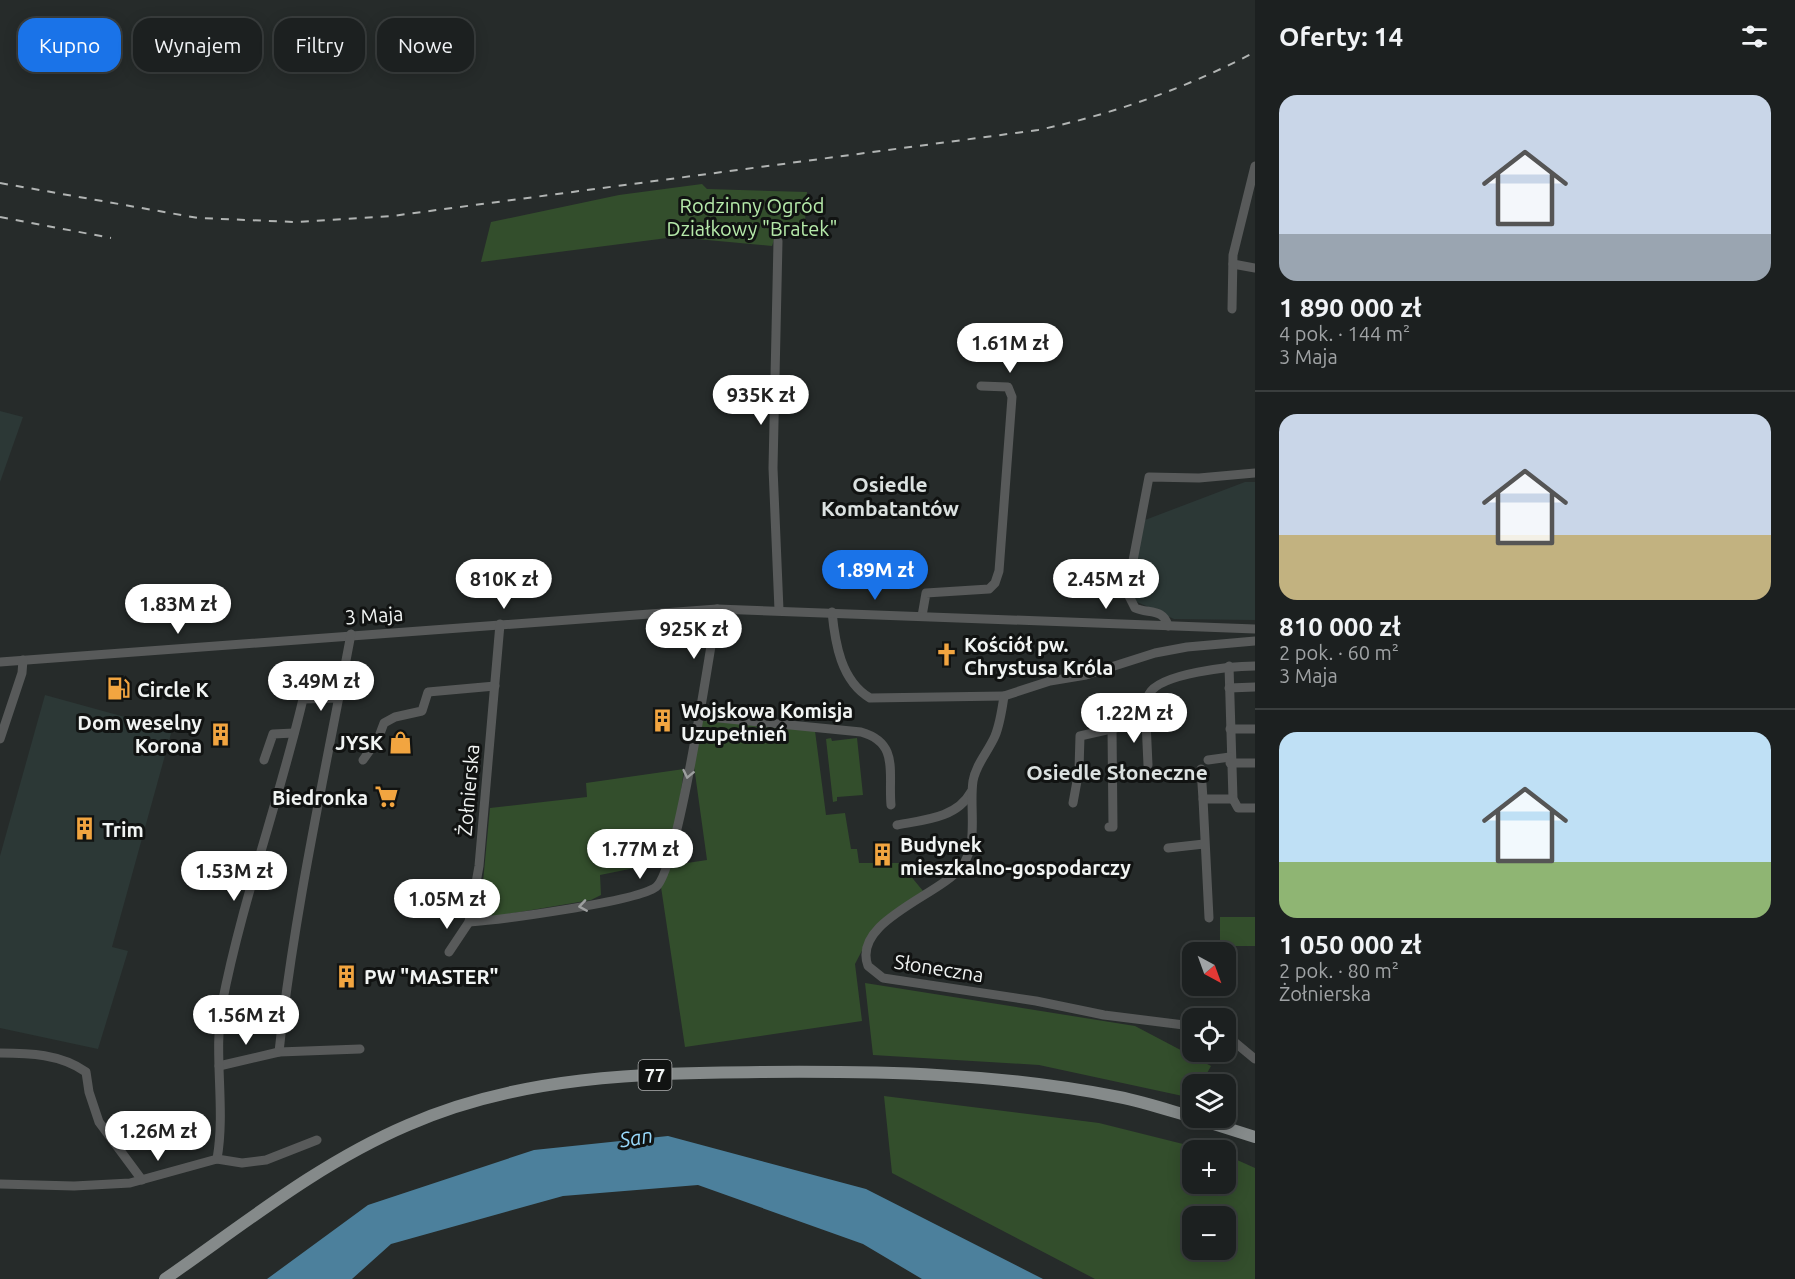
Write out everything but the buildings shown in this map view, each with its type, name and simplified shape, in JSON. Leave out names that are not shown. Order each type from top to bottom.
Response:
[{"type":"main road","name":"77","points":[[165,1279],[267,1206],[363,1146],[409,1124],[462,1105],[557,1083],[600,1077],[709,1072],[936,1074],[1015,1081],[1120,1097],[1182,1114]]},
{"type":"main road","name":"77","points":[[1228,1128],[1255,1137]]},
{"type":"street","points":[[1233,309],[1233,264],[1245,200],[1255,166]]},
{"type":"street","points":[[778,241],[773,468],[779,610]]},
{"type":"street","points":[[1233,264],[1255,268]]},
{"type":"street","points":[[922,616],[926,593],[989,589],[995,583],[999,571],[1011,389],[1000,386],[981,386]]},
{"type":"street","points":[[1168,626],[1160,614],[1136,608],[1127,592],[1149,477],[1198,478],[1255,472]]},
{"type":"street","points":[[469,922],[491,921],[596,903],[649,891],[658,886],[671,852],[697,736],[717,609]]},
{"type":"street","name":"3 Maja","points":[[0,662],[351,634],[717,609],[1255,629]]},
{"type":"street","points":[[832,612],[835,641],[848,677],[861,692],[870,698],[1004,696],[1050,681],[1086,675],[1155,653],[1187,647],[1255,641]]},
{"type":"street","name":"Żołnierska","points":[[449,952],[469,922],[479,866],[500,624]]},
{"type":"street","points":[[279,1052],[284,1006],[317,809],[351,634]]},
{"type":"street","points":[[0,739],[22,673],[23,660]]},
{"type":"street","points":[[1148,765],[1146,721],[1149,694],[1157,684],[1229,666],[1255,666]]},
{"type":"street","points":[[1229,666],[1230,760],[1233,799],[1238,808],[1255,807]]},
{"type":"street","points":[[363,760],[378,739],[384,723],[395,717],[422,711],[428,692],[495,686]]},
{"type":"street","points":[[1229,688],[1255,687]]},
{"type":"street","name":"Słoneczna","points":[[1004,696],[998,728],[974,774],[972,823],[966,859],[955,873],[877,930],[865,951],[868,966],[874,973],[884,978],[900,981],[1036,1000],[1104,1015],[1182,1025]]},
{"type":"street","points":[[218,1159],[222,1134],[219,1066],[222,1006],[303,699],[339,698]]},
{"type":"street","points":[[699,716],[861,732],[874,736],[882,741],[890,764],[891,805]]},
{"type":"street","points":[[1073,803],[1080,736],[1146,721]]},
{"type":"street","points":[[1109,827],[1113,827],[1112,728]]},
{"type":"street","points":[[1230,729],[1255,729]]},
{"type":"street","points":[[264,760],[273,734],[294,733]]},
{"type":"street","points":[[1208,760],[1255,763]]},
{"type":"street","points":[[1201,769],[1209,918]]},
{"type":"street","points":[[1044,774],[1078,772]]},
{"type":"street","points":[[897,825],[954,811],[963,804],[972,789]]},
{"type":"street","points":[[1203,799],[1233,799]]},
{"type":"street","points":[[1168,848],[1204,844]]},
{"type":"street","points":[[1236,1043],[1255,1059]]},
{"type":"street","points":[[219,1066],[279,1052],[360,1049]]},
{"type":"street","points":[[0,1053],[28,1053],[59,1059],[86,1072],[88,1092],[99,1122],[142,1180]]},
{"type":"street","points":[[0,1184],[74,1186],[142,1180],[218,1159],[242,1163],[266,1160],[317,1140]]},
{"type":"shaded area","points":[[0,411],[23,417],[0,482]]},
{"type":"shaded area","points":[[1245,482],[1255,482],[1255,620],[1174,619],[1133,600],[1130,587],[1145,520]]},
{"type":"shaded area","points":[[45,695],[172,730],[112,947],[128,951],[98,1049],[0,1028],[0,856]]},
{"type":"green space","name":"Rodzinny Ogród Działkowy \"Bratek\"","points":[[702,184],[707,189],[807,192],[804,236],[777,231],[772,246],[675,237],[481,262],[491,222],[619,195]]},
{"type":"green space","points":[[702,720],[815,731],[826,815],[845,813],[851,849],[857,849],[859,863],[900,863],[923,891],[870,935],[855,964],[862,1021],[685,1047],[661,887],[667,866],[707,860],[694,766]]},
{"type":"green space","points":[[831,738],[832,741],[857,738],[863,795],[837,797],[837,801],[833,802],[826,739]]},
{"type":"green space","points":[[684,769],[678,813],[664,862],[600,875],[601,895],[591,900],[485,918],[480,914],[490,808],[587,797],[586,783]]},
{"type":"green space","points":[[1220,917],[1255,917],[1255,946],[1236,946],[1236,942],[1220,942]]},
{"type":"green space","points":[[865,983],[1135,1026],[1182,1051],[1182,1062],[1203,1062],[1211,1066],[1207,1074],[1182,1074],[1182,1096],[1039,1065],[873,1055]]},
{"type":"green space","points":[[884,1096],[1099,1123],[1182,1144],[1182,1194],[1236,1194],[1236,1159],[1255,1168],[1255,1279],[1095,1279],[892,1173]]},
{"type":"water","points":[[668,1136],[866,1189],[1043,1279],[922,1279],[863,1244],[698,1185],[563,1196],[391,1244],[352,1279],[267,1279],[368,1205],[534,1150]]},
{"type":"railway","points":[[0,183],[198,218],[295,222],[392,216],[1038,130],[1122,108],[1203,77],[1255,52]]},
{"type":"railway","points":[[0,217],[111,238]]},
{"type":"place","name":"Kościół pw. Chrystusa Króla","points":[[946,655]]},
{"type":"place","name":"Circle K","points":[[119,689]]},
{"type":"place","name":"Wojskowa Komisja Uzupełnień","points":[[663,721]]},
{"type":"place","name":"Dom weselny Korona","points":[[220,734]]},
{"type":"place","name":"JYSK","points":[[401,742]]},
{"type":"place","name":"Biedronka","points":[[386,797]]},
{"type":"place","name":"Trim","points":[[84,829]]},
{"type":"place","name":"Budynek mieszkalno-gospodarczy","points":[[882,855]]},
{"type":"place","name":"PW \"MASTER\"","points":[[346,976]]},
{"type":"district","name":"Osiedle Kombatantów","points":[[890,496]]},
{"type":"district","name":"Osiedle Słoneczne","points":[[1117,772]]},
{"type":"water label","name":"San","points":[[636,1137]]}]
